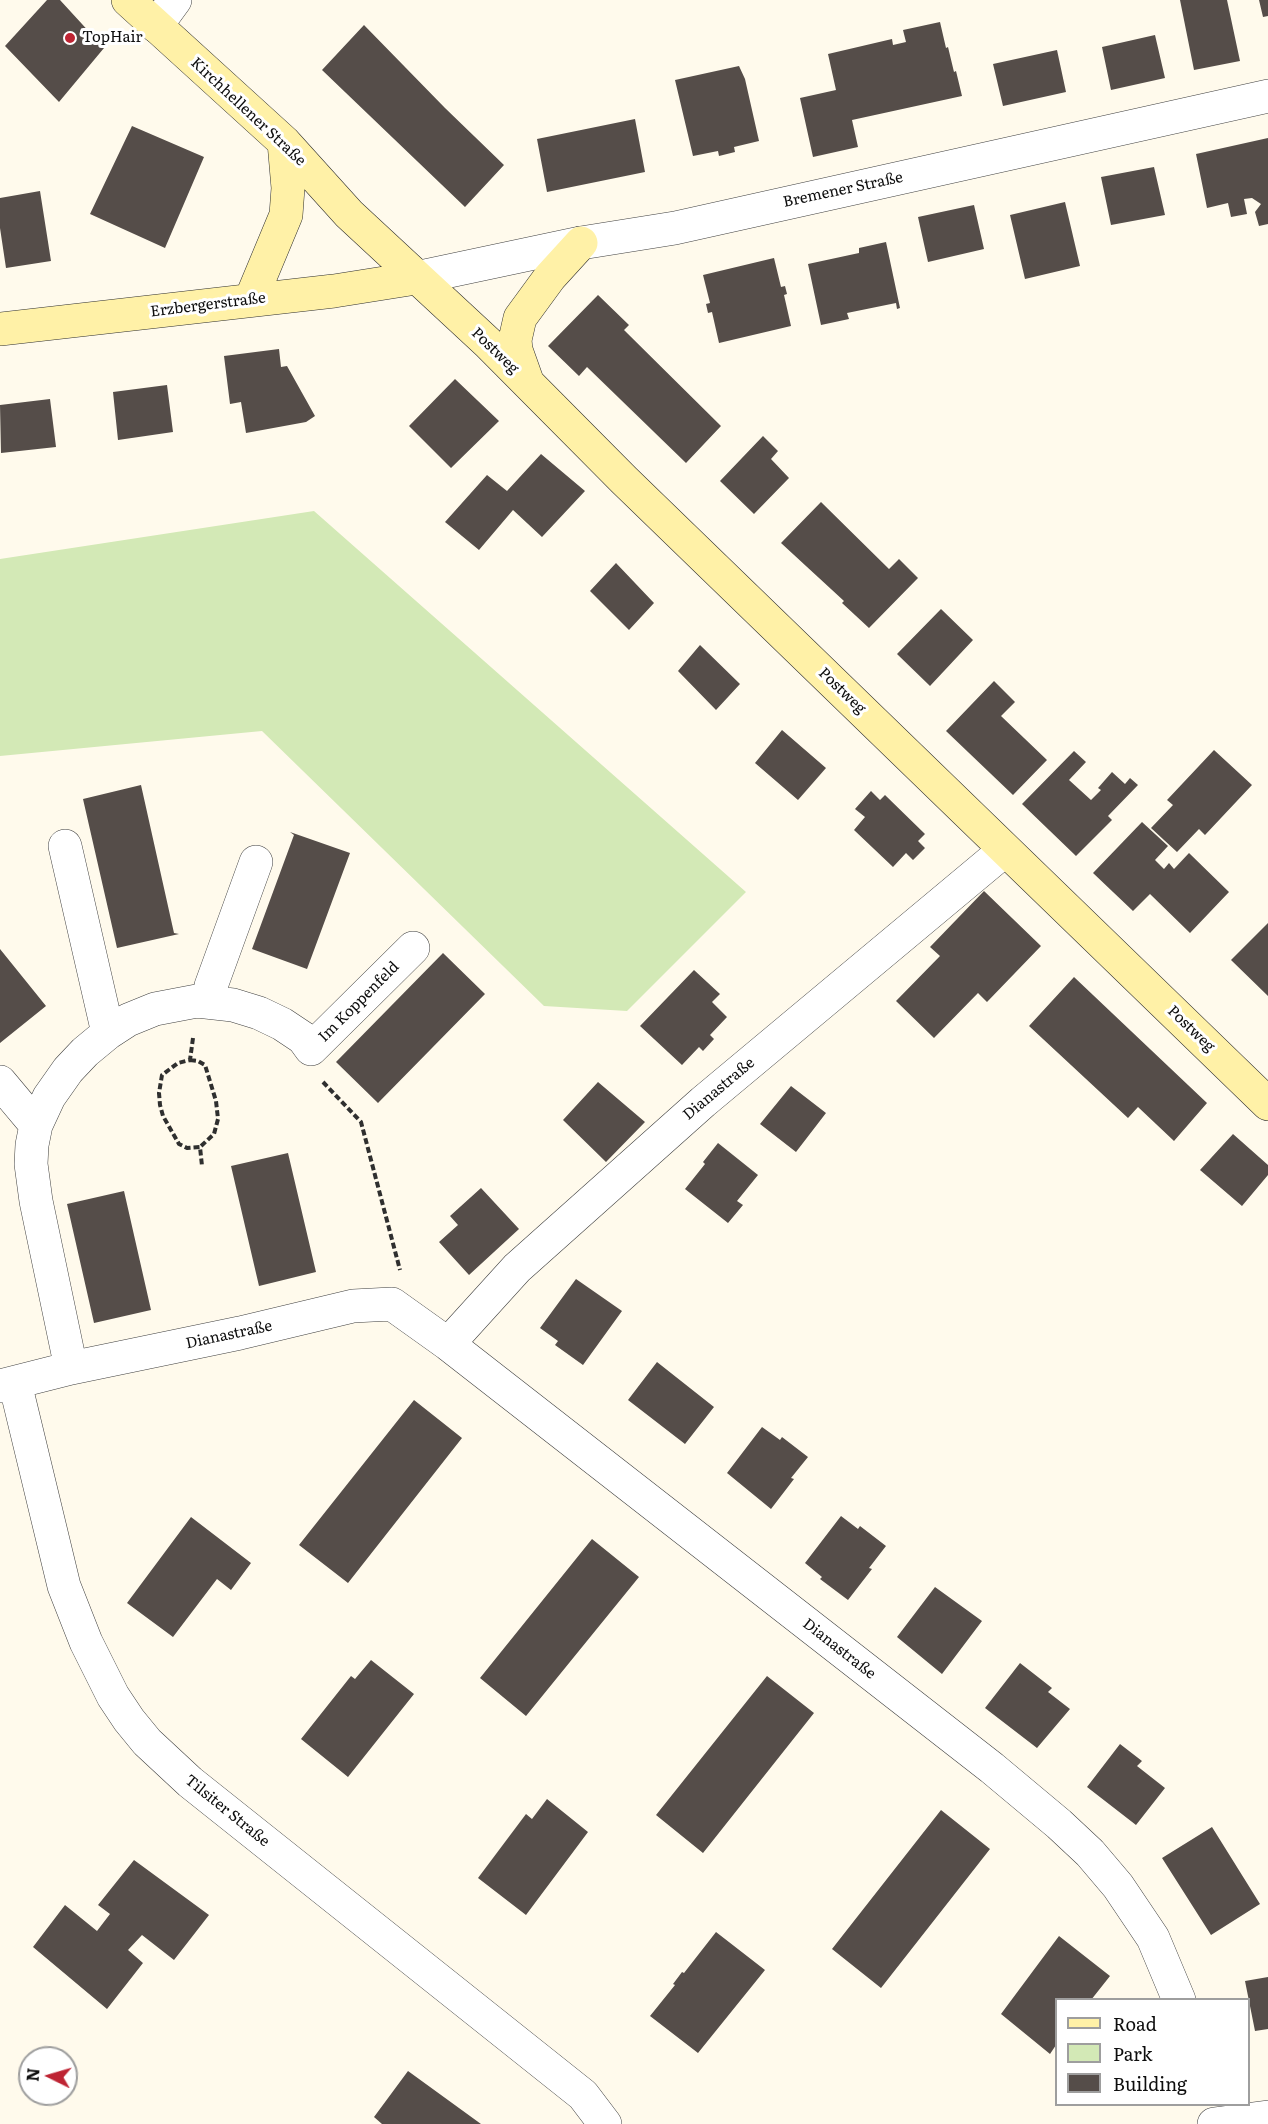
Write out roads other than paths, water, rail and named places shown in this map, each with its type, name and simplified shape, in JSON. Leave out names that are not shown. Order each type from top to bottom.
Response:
[{"type":"main road","name":"Kirchhellener Straße","points":[[129,0],[284,142],[349,214],[416,278]]},
{"type":"main road","points":[[251,299],[286,214],[288,188],[284,142]]},
{"type":"main road","points":[[528,383],[516,350],[515,340],[520,318],[550,278],[581,243]]},
{"type":"main road","name":"Erzbergerstraße","points":[[0,329],[334,291],[416,278]]},
{"type":"main road","name":"Postweg","points":[[416,278],[488,343],[633,488],[1268,1104]]},
{"type":"street","points":[[156,26],[175,0]]},
{"type":"street","name":"Bremener Straße","points":[[416,278],[581,243],[675,228],[1268,96]]},
{"type":"street","points":[[65,846],[108,1033]]},
{"type":"street","name":"Dianastraße","points":[[448,1344],[517,1268],[703,1102],[1005,850]]},
{"type":"street","points":[[202,1001],[211,986],[256,862]]},
{"type":"street","name":"Im Koppenfeld","points":[[71,1368],[36,1201],[32,1164],[32,1145],[36,1125],[49,1097],[68,1070],[85,1052],[128,1020],[155,1009],[202,1001],[233,1005],[260,1013],[303,1038],[311,1049],[413,948]]},
{"type":"street","points":[[0,1082],[36,1125]]},
{"type":"street","name":"Dianastraße","points":[[7,1384],[353,1306],[392,1304],[448,1344],[992,1768],[1059,1824],[1118,1886],[1153,1938],[1178,1998]]},
{"type":"street","name":"Tilsiter Straße","points":[[7,1384],[64,1586],[86,1642],[129,1720],[147,1742],[190,1782],[583,2095],[605,2124]]},
{"type":"street","points":[[1222,2119],[1268,2117]]},
{"type":"place","name":"TopHair","points":[[70,38]]}]
